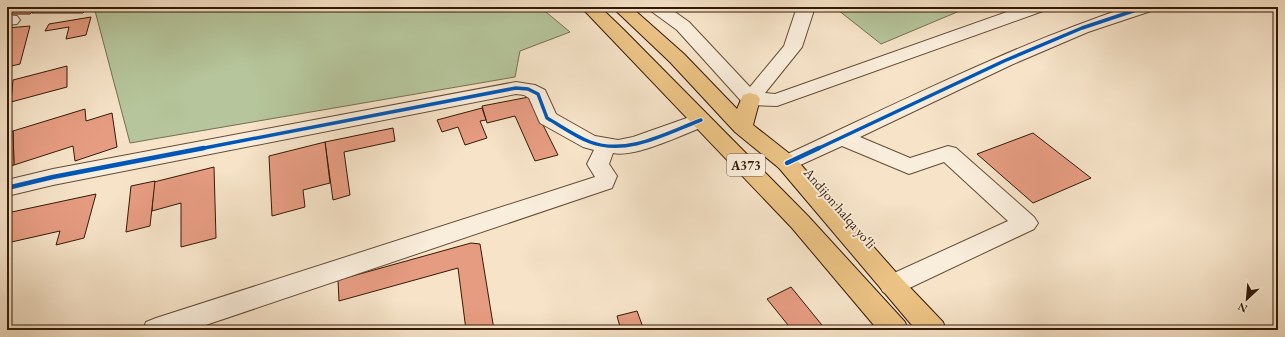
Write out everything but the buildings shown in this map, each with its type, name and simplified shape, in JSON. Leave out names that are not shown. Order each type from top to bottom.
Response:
[{"type":"highway","name":"A373","points":[[590,7],[800,222],[895,330]]},
{"type":"highway","name":"Andijon halqa yo‘li","points":[[621,7],[676,58],[742,127],[787,163],[892,285],[933,330]]},
{"type":"highway","points":[[742,127],[750,99]]},
{"type":"street","points":[[657,7],[683,26],[750,99],[777,100],[1037,7]]},
{"type":"street","points":[[750,99],[793,47],[806,7]]},
{"type":"street","points":[[787,163],[1004,61],[1082,28],[1145,7]]},
{"type":"street","points":[[7,188],[68,174],[516,88],[528,89],[538,94],[547,118],[556,124],[590,142],[606,146],[618,147],[636,144],[700,120]]},
{"type":"street","points":[[842,137],[909,166],[948,153],[1026,223],[892,285]]},
{"type":"street","points":[[156,330],[604,182],[606,176],[598,164],[606,146]]},
{"type":"green space","points":[[94,7],[540,7],[570,32],[520,51],[515,77],[130,143]]},
{"type":"green space","points":[[845,7],[969,7],[881,44],[838,10]]},
{"type":"cycle path","points":[[787,163],[1004,61],[1082,28],[1145,7]]},
{"type":"cycle path","points":[[7,188],[53,177],[516,88],[528,89],[538,94],[547,118],[590,142],[618,147],[636,144],[701,120]]}]
